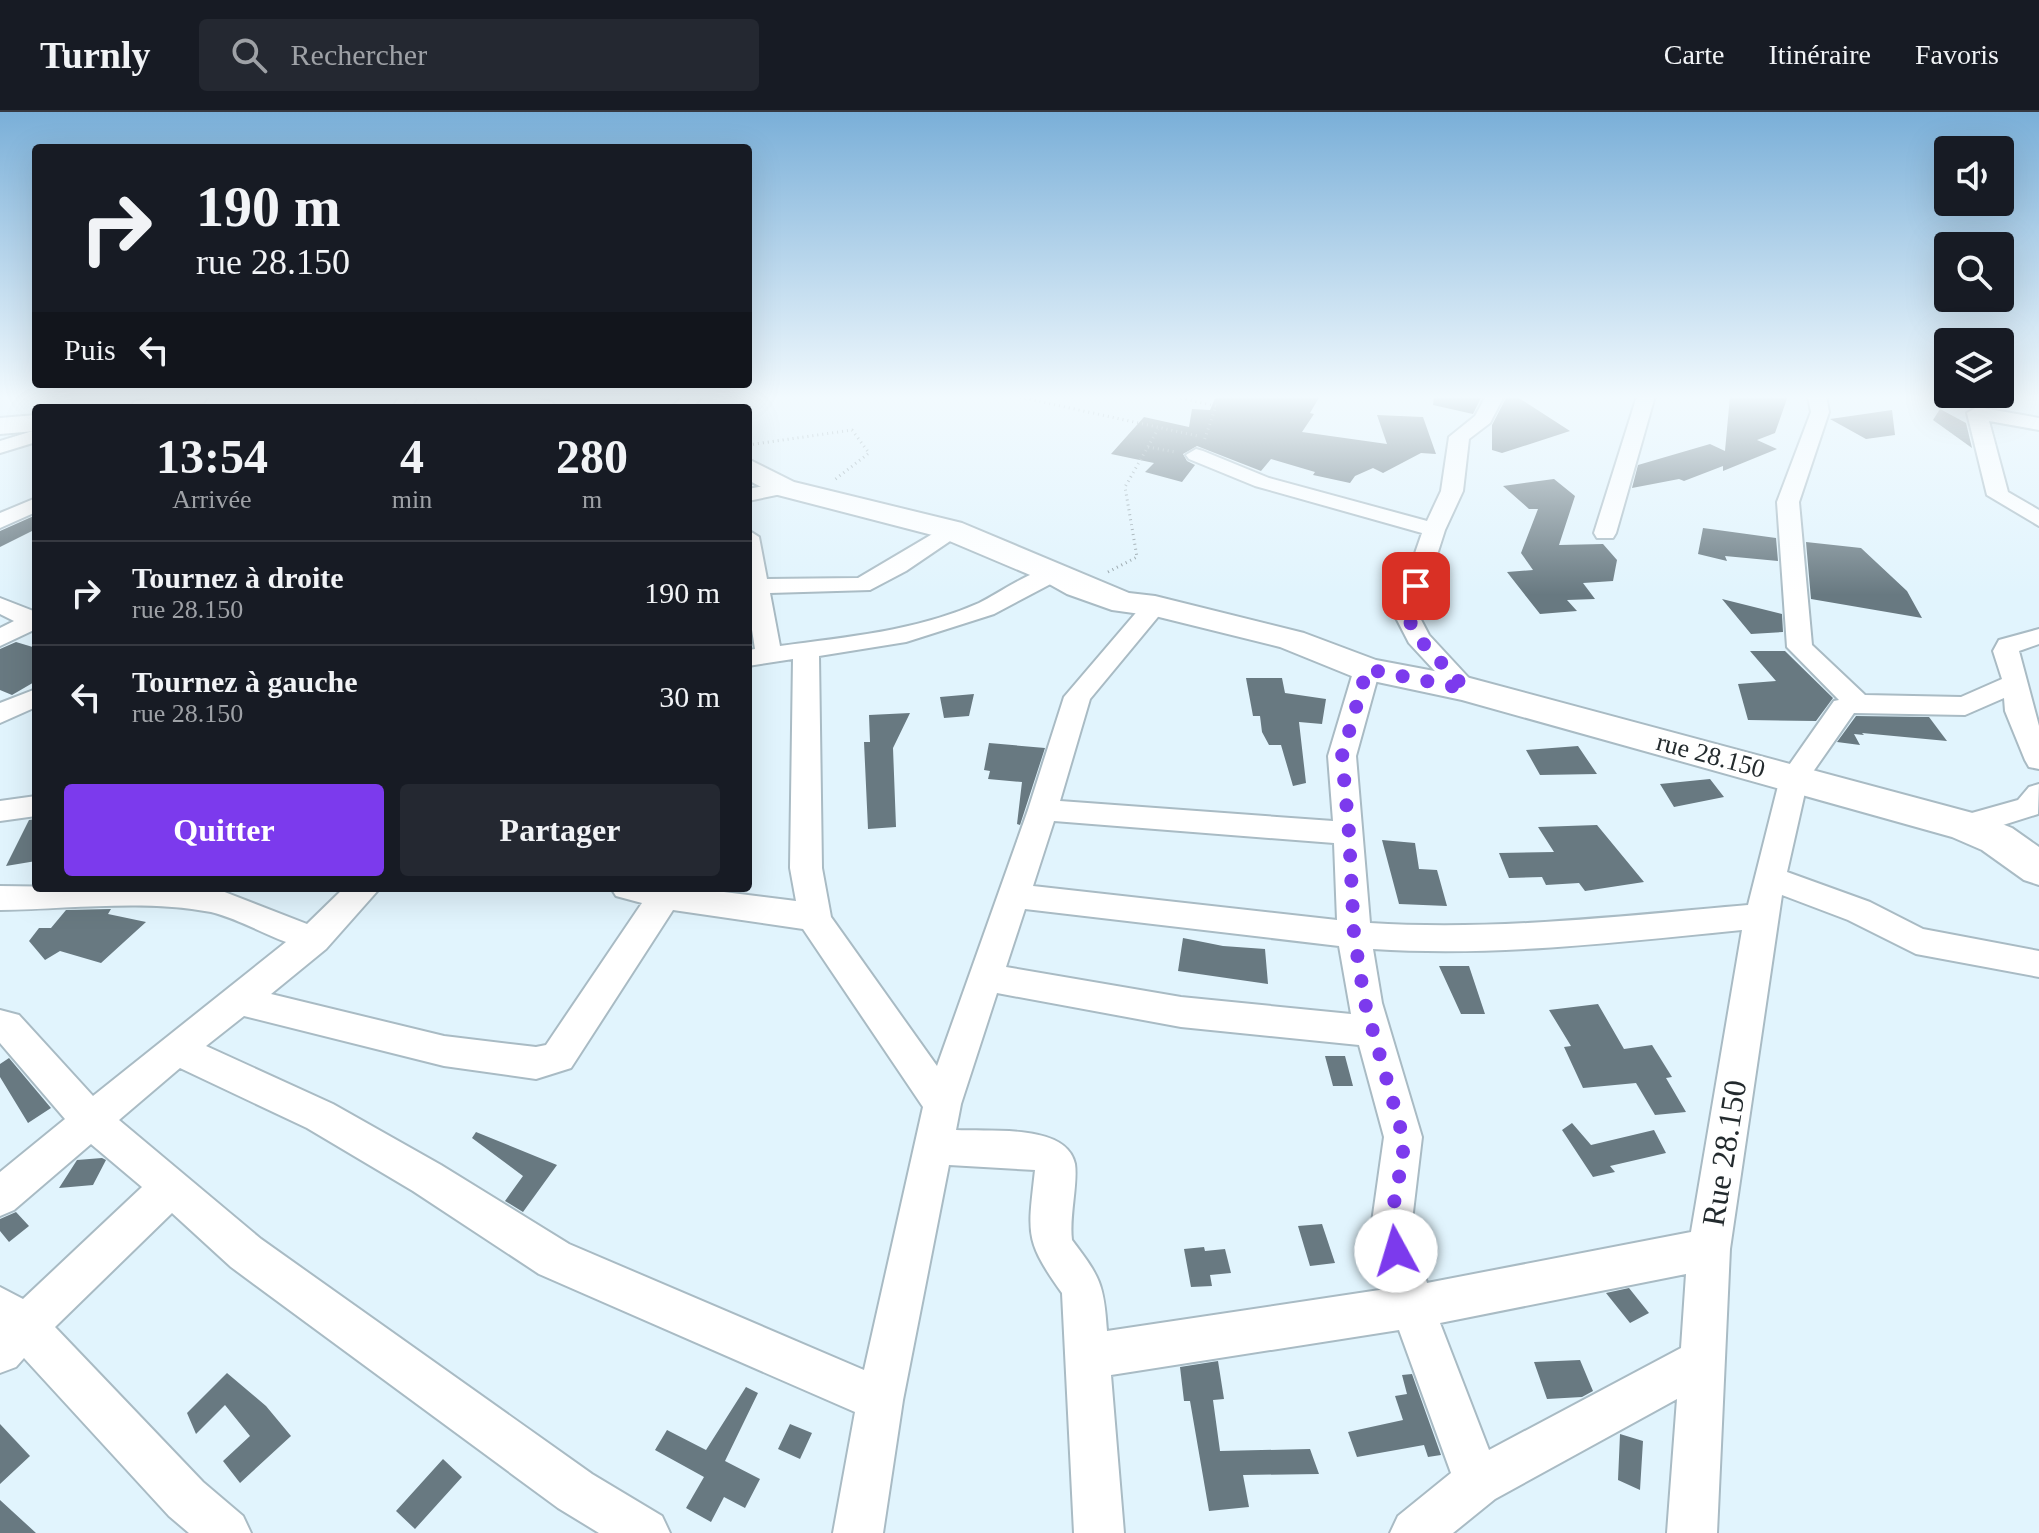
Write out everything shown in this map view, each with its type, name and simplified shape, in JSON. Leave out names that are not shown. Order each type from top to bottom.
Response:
[{"type":"street","points":[[1229,462],[1262,482],[1434,530]]},
{"type":"street","points":[[1456,462],[1452,491],[1434,530],[1406,614],[1418,638],[1466,689]]},
{"type":"street","points":[[1605,533],[1626,462]]},
{"type":"street","points":[[1802,462],[1788,502],[1800,647],[1858,703],[1965,706],[2016,682]]},
{"type":"street","points":[[1990,462],[1998,495],[2039,519]]},
{"type":"street","name":"rue 28.150","points":[[752,470],[799,492],[951,530],[1124,603],[1155,606],[1292,640],[1367,669],[1466,689],[1794,778],[1844,707],[1858,703]]},
{"type":"street","points":[[752,495],[799,492]]},
{"type":"street","points":[[0,521],[32,506]]},
{"type":"street","points":[[951,530],[882,576],[862,585],[820,588],[752,585],[758,656],[806,652],[897,637],[1066,580]]},
{"type":"street","points":[[0,605],[32,619]]},
{"type":"street","points":[[858,1533],[880,1400],[942,1104],[1043,810],[1077,697],[1155,606]]},
{"type":"street","points":[[0,638],[32,620]]},
{"type":"street","points":[[2039,636],[2008,645],[2006,651],[2016,682],[2019,711],[2039,760]]},
{"type":"street","points":[[806,652],[806,868],[815,920],[942,1104]]},
{"type":"street","points":[[1367,669],[1342,756],[1354,935],[1372,1031],[1403,1137],[1403,1156],[1391,1219],[1401,1272],[1412,1307],[1478,1482]]},
{"type":"street","points":[[0,714],[32,699]]},
{"type":"street","points":[[1794,778],[1965,826],[1997,839],[2039,869]]},
{"type":"street","name":"Rue 28.150","points":[[1692,1533],[1709,1249],[1761,916],[1794,778]]},
{"type":"street","points":[[1965,826],[2028,807],[2039,794]]},
{"type":"street","points":[[1,812],[32,807]]},
{"type":"street","points":[[1043,810],[1349,833]]},
{"type":"street","points":[[1771,879],[1859,911],[1916,941],[2039,964]]},
{"type":"street","points":[[0,1197],[176,1049],[314,940],[360,892]]},
{"type":"street","points":[[240,1001],[444,1051],[536,1063],[558,1057],[668,893],[801,914],[815,920]]},
{"type":"street","points":[[0,898],[157,895],[217,901],[314,940]]},
{"type":"street","points":[[1013,896],[1354,935],[1434,940],[1556,935],[1761,916]]},
{"type":"street","points":[[985,977],[1181,1012],[1372,1031]]},
{"type":"street","points":[[0,1025],[6,1025],[91,1121],[246,1253],[575,1491],[645,1533]]},
{"type":"street","points":[[176,1049],[320,1116],[427,1178],[554,1259],[880,1400]]},
{"type":"street","points":[[934,1147],[1043,1152],[1055,1164],[1051,1239],[1083,1291],[1099,1533]]},
{"type":"street","points":[[171,1186],[8,1329],[186,1499],[226,1533]]},
{"type":"street","points":[[1087,1356],[1412,1307],[1709,1249]]},
{"type":"street","points":[[1415,1533],[1478,1482],[1702,1361]]},
{"type":"path","points":[[799,492],[852,462]]},
{"type":"path","points":[[1066,580],[1137,557],[1125,487],[1139,462]]},
{"type":"building","points":[[1151,462],[1195,465],[1182,482],[1145,472],[1154,463]]},
{"type":"building","points":[[1239,462],[1268,462],[1261,471]]},
{"type":"building","points":[[1282,462],[1403,462],[1383,473],[1373,468],[1355,476],[1350,483],[1313,475],[1315,472]]},
{"type":"building","points":[[1647,462],[1744,462],[1723,471],[1723,466],[1684,481],[1679,479],[1632,488],[1638,465]]},
{"type":"building","points":[[1554,479],[1575,496],[1559,545],[1603,544],[1617,560],[1613,581],[1583,583],[1595,599],[1567,600],[1577,611],[1540,614],[1507,572],[1533,570],[1521,553],[1538,509],[1529,509],[1503,486]]},
{"type":"building","points":[[32,517],[32,531],[0,547],[0,531]]},
{"type":"building","points":[[1703,528],[1776,538],[1778,561],[1725,556],[1727,561],[1698,554]]},
{"type":"building","points":[[1806,542],[1861,548],[1907,591],[1922,618],[1811,599]]},
{"type":"building","points":[[1722,599],[1782,614],[1783,632],[1751,634]]},
{"type":"building","points":[[16,642],[32,647],[32,683],[12,695],[0,690],[0,649]]},
{"type":"building","points":[[1750,651],[1785,651],[1833,698],[1816,721],[1748,720],[1738,684],[1776,681]]},
{"type":"building","points":[[1246,678],[1282,678],[1285,693],[1326,699],[1322,724],[1299,722],[1306,783],[1293,786],[1281,745],[1269,745],[1262,732],[1260,716],[1253,716]]},
{"type":"building","points":[[974,694],[969,716],[944,718],[940,697]]},
{"type":"building","points":[[910,713],[893,748],[896,827],[868,829],[864,742],[870,742],[869,715]]},
{"type":"building","points":[[1856,716],[1929,717],[1947,741],[1862,733],[1864,735],[1854,734],[1860,745],[1837,742]]},
{"type":"building","points":[[989,743],[1045,748],[1020,825],[1017,824],[1022,782],[988,779],[990,771],[984,770]]},
{"type":"building","points":[[1578,746],[1597,774],[1540,775],[1526,750]]},
{"type":"building","points":[[1710,779],[1724,797],[1674,807],[1660,784]]},
{"type":"building","points":[[29,820],[32,820],[32,862],[6,866]]},
{"type":"building","points":[[1597,825],[1644,882],[1585,891],[1579,883],[1546,885],[1542,877],[1509,878],[1499,853],[1554,852],[1538,827]]},
{"type":"building","points":[[1382,840],[1415,843],[1419,869],[1437,870],[1447,906],[1399,904]]},
{"type":"building","points":[[111,909],[108,914],[146,922],[101,963],[60,951],[45,960],[29,941],[39,928],[51,928],[66,910]]},
{"type":"building","points":[[1183,938],[1223,946],[1265,949],[1268,984],[1178,971]]},
{"type":"building","points":[[1439,966],[1469,966],[1485,1014],[1461,1014]]},
{"type":"building","points":[[1598,1004],[1624,1049],[1652,1045],[1672,1077],[1666,1078],[1686,1112],[1655,1115],[1636,1083],[1583,1088],[1564,1047],[1571,1046],[1549,1010]]},
{"type":"building","points":[[1325,1056],[1345,1056],[1353,1086],[1333,1086]]},
{"type":"building","points":[[9,1058],[51,1108],[28,1123],[0,1077],[0,1064]]},
{"type":"building","points":[[1572,1123],[1591,1145],[1654,1130],[1666,1153],[1610,1166],[1615,1172],[1593,1177],[1562,1130]]},
{"type":"building","points":[[476,1132],[557,1165],[523,1212],[505,1201],[523,1176],[472,1138]]},
{"type":"building","points":[[77,1160],[106,1160],[93,1185],[59,1188]]},
{"type":"building","points":[[16,1212],[29,1226],[9,1242],[0,1231],[0,1219]]},
{"type":"building","points":[[1322,1224],[1335,1263],[1310,1266],[1298,1226]]},
{"type":"building","points":[[1204,1247],[1205,1251],[1225,1249],[1231,1273],[1210,1275],[1212,1286],[1191,1287],[1184,1249]]},
{"type":"building","points":[[1629,1288],[1649,1313],[1630,1323],[1606,1293]]},
{"type":"building","points":[[1580,1360],[1593,1391],[1582,1397],[1547,1399],[1534,1362]]},
{"type":"building","points":[[1218,1361],[1224,1399],[1213,1400],[1220,1451],[1310,1449],[1319,1474],[1243,1475],[1249,1507],[1209,1511],[1190,1401],[1184,1401],[1180,1367]]},
{"type":"building","points":[[227,1373],[266,1406],[291,1436],[240,1483],[223,1461],[250,1436],[225,1405],[196,1434],[187,1413]]},
{"type":"building","points":[[1412,1374],[1441,1455],[1428,1457],[1424,1445],[1357,1457],[1348,1432],[1403,1420],[1395,1396],[1407,1394],[1402,1375]]},
{"type":"building","points":[[746,1387],[758,1393],[725,1461],[760,1479],[745,1508],[724,1497],[711,1522],[686,1508],[704,1477],[655,1450],[667,1430],[706,1450]]},
{"type":"building","points":[[0,1424],[30,1456],[0,1484]]},
{"type":"building","points":[[790,1424],[812,1433],[800,1459],[778,1449]]},
{"type":"building","points":[[1620,1434],[1643,1441],[1640,1490],[1618,1480]]},
{"type":"building","points":[[443,1459],[462,1477],[415,1529],[396,1511]]},
{"type":"building","points":[[0,1500],[36,1533],[0,1533]]},
{"type":"route","points":[[1396,1251],[1391,1219],[1403,1156],[1403,1137],[1365,1003],[1354,935],[1342,756],[1367,669],[1466,689],[1418,638],[1406,614],[1416,586]]}]
